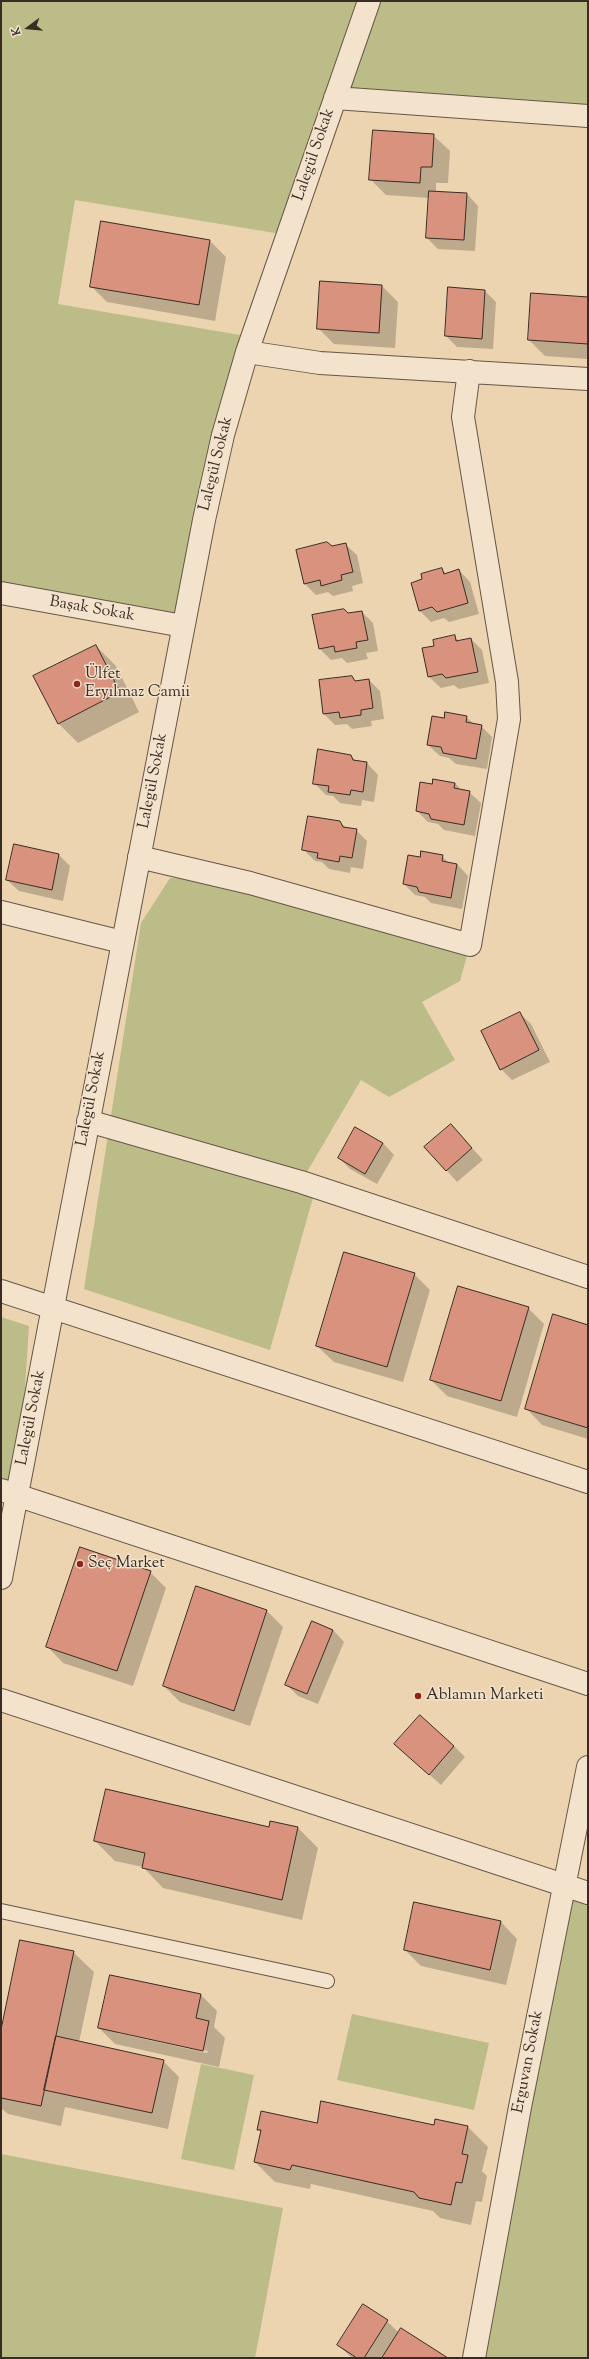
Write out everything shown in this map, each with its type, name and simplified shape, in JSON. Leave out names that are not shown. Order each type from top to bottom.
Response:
[{"type":"street","name":"Lalegül Sokak","points":[[1,1578],[10,1493],[53,1308],[183,626],[221,442],[247,352],[369,1]]},
{"type":"street","points":[[335,98],[588,116]]},
{"type":"street","points":[[247,352],[320,362],[588,379]]},
{"type":"street","points":[[139,857],[250,883],[470,945],[509,719],[507,682],[463,417],[469,371]]},
{"type":"street","name":"Başak Sokak","points":[[1,593],[183,626]]},
{"type":"street","points":[[1,912],[122,942]]},
{"type":"street","points":[[88,1121],[301,1182],[588,1277]]},
{"type":"street","points":[[1,1291],[588,1482]]},
{"type":"street","points":[[10,1493],[588,1684]]},
{"type":"street","points":[[1,1700],[588,1893]]},
{"type":"street","name":"Erguvan Sokak","points":[[474,2358],[588,1767]]},
{"type":"lane","points":[[1,1911],[327,1981]]},
{"type":"green space","points":[[1,1],[354,1],[367,5],[369,1],[588,1],[588,116],[335,98],[287,235],[75,200],[58,304],[252,337],[183,626],[1,586]]},
{"type":"green space","points":[[170,878],[250,883],[470,945],[460,981],[422,1002],[455,1060],[389,1097],[361,1080],[301,1182],[316,1187],[270,1350],[84,1289],[141,923]]},
{"type":"green space","points":[[1,1317],[29,1326],[18,1496],[1,1490]]},
{"type":"green space","points":[[564,1886],[588,1893],[588,2358],[474,2358]]},
{"type":"green space","points":[[352,2014],[489,2043],[474,2110],[337,2080]]},
{"type":"green space","points":[[201,2064],[254,2075],[234,2170],[181,2159]]},
{"type":"green space","points":[[1,2154],[283,2208],[255,2358],[1,2358]]},
{"type":"building","points":[[373,130],[434,134],[432,167],[421,167],[420,183],[369,180]]},
{"type":"building","points":[[429,191],[467,193],[464,240],[426,238]]},
{"type":"building","points":[[101,221],[210,240],[199,305],[90,287]]},
{"type":"building","points":[[320,281],[382,285],[379,333],[317,329]]},
{"type":"building","points":[[448,287],[485,290],[482,339],[445,336]]},
{"type":"building","points":[[531,293],[588,297],[588,344],[528,340]]},
{"type":"building","points":[[327,542],[332,546],[346,543],[353,572],[341,575],[342,580],[321,586],[320,580],[304,584],[296,550]]},
{"type":"building","points":[[442,568],[444,574],[459,569],[468,603],[437,612],[432,607],[419,611],[411,583],[422,579],[421,574]]},
{"type":"building","points":[[344,609],[348,613],[362,611],[368,640],[356,642],[357,648],[335,652],[334,646],[319,649],[312,615]]},
{"type":"building","points":[[455,635],[456,641],[471,638],[478,672],[446,678],[442,674],[428,677],[422,648],[434,646],[433,640]]},
{"type":"building","name":"Ülfet Eryılmaz Camii","points":[[96,645],[120,692],[58,724],[33,676]]},
{"type":"building","points":[[352,676],[355,681],[369,679],[373,708],[361,710],[361,715],[340,718],[339,712],[323,714],[319,680]]},
{"type":"building","points":[[445,712],[467,716],[466,722],[482,725],[476,759],[443,753],[441,747],[427,745],[432,716],[444,718]]},
{"type":"building","points":[[318,749],[351,755],[353,760],[367,762],[363,792],[351,790],[350,795],[328,792],[329,786],[313,784]]},
{"type":"building","points":[[433,779],[455,783],[454,788],[470,791],[464,825],[431,819],[429,814],[416,811],[420,782],[432,784]]},
{"type":"building","points":[[308,816],[340,821],[343,827],[357,829],[352,858],[340,856],[339,862],[317,858],[318,853],[302,850]]},
{"type":"building","points":[[14,844],[59,854],[52,890],[6,880]]},
{"type":"building","points":[[421,851],[443,855],[442,861],[457,864],[451,898],[419,892],[417,887],[403,884],[408,855],[420,857]]},
{"type":"building","points":[[520,1012],[539,1050],[500,1070],[481,1031]]},
{"type":"building","points":[[451,1124],[472,1148],[446,1171],[424,1147]]},
{"type":"building","points":[[355,1127],[383,1143],[365,1174],[338,1158]]},
{"type":"building","points":[[344,1252],[415,1273],[387,1367],[316,1346]]},
{"type":"building","points":[[458,1286],[529,1307],[501,1401],[430,1380]]},
{"type":"building","points":[[553,1314],[588,1325],[588,1428],[525,1409]]},
{"type":"building","points":[[80,1547],[151,1571],[117,1671],[46,1647]]},
{"type":"building","points":[[196,1586],[267,1610],[234,1711],[163,1686]]},
{"type":"building","points":[[312,1621],[333,1630],[307,1694],[285,1685]]},
{"type":"building","points":[[420,1715],[454,1746],[429,1775],[394,1744]]},
{"type":"building","points":[[106,1789],[269,1827],[270,1821],[298,1827],[282,1900],[142,1868],[145,1853],[94,1841]]},
{"type":"building","points":[[414,1902],[501,1921],[490,1970],[404,1950]]},
{"type":"building","points":[[20,1940],[74,1951],[41,2106],[1,2098],[1,2030]]},
{"type":"building","points":[[110,1975],[201,1994],[196,2018],[209,2021],[203,2051],[98,2028]]},
{"type":"building","points":[[56,2036],[164,2060],[152,2113],[44,2090]]},
{"type":"building","points":[[321,2101],[434,2125],[435,2119],[468,2126],[462,2154],[468,2155],[462,2183],[456,2182],[451,2205],[419,2198],[414,2192],[292,2165],[290,2170],[254,2162],[261,2130],[257,2130],[261,2111],[317,2123]]},
{"type":"building","points":[[363,2304],[388,2320],[364,2358],[357,2358],[337,2345]]},
{"type":"building","points":[[401,2328],[448,2358],[382,2358]]},
{"type":"place","name":"Ülfet Eryılmaz Camii","points":[[77,684]]},
{"type":"place","name":"Seç Market","points":[[80,1564]]},
{"type":"place","name":"Ablamın Marketi","points":[[418,1696]]}]
